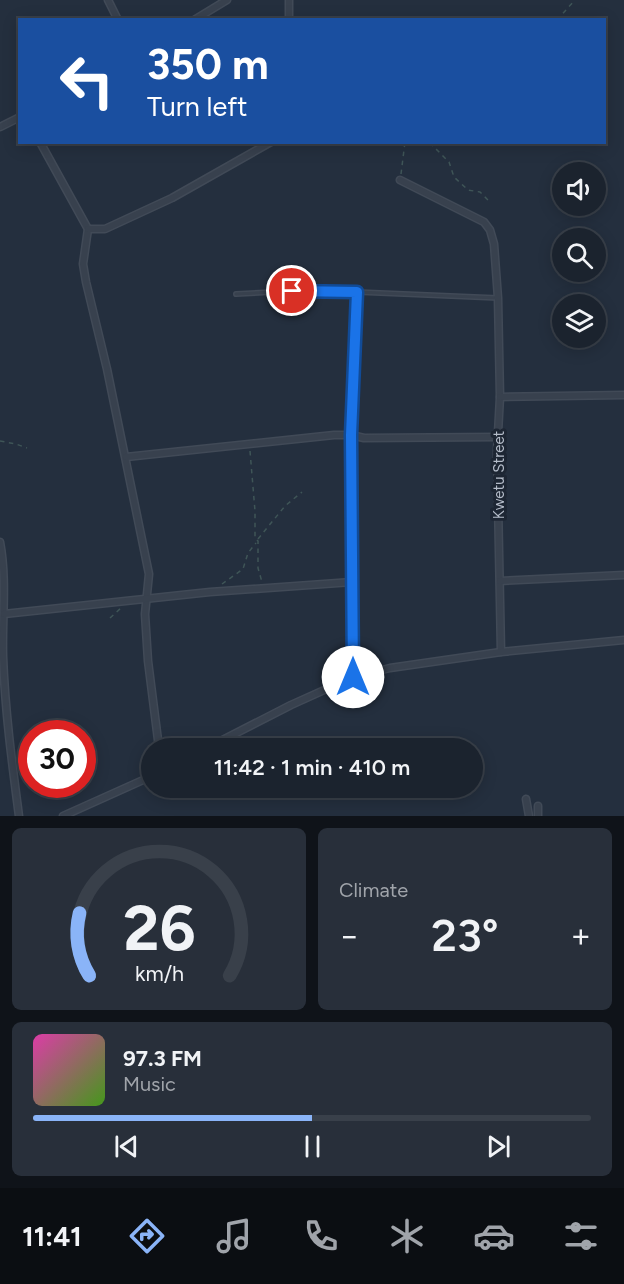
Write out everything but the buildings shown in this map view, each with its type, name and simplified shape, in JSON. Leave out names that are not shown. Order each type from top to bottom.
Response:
[{"type":"street","points":[[108,0],[117,18]]},
{"type":"street","points":[[197,18],[227,0]]},
{"type":"street","points":[[289,0],[289,18]]},
{"type":"street","points":[[0,127],[18,118]]},
{"type":"street","points":[[41,144],[88,230],[83,264],[86,282],[98,324],[149,574],[145,614],[148,662],[158,738]]},
{"type":"street","points":[[88,230],[105,229],[172,198],[267,144]]},
{"type":"street","name":"Kwetu Street","points":[[400,180],[483,222],[490,230],[494,244],[498,298],[500,397],[498,437],[501,652]]},
{"type":"street","points":[[353,677],[351,435],[357,292]]},
{"type":"street","points":[[500,397],[624,395]]},
{"type":"street","points":[[126,457],[334,435],[364,438],[498,437]]},
{"type":"street","points":[[0,542],[6,712],[19,816]]},
{"type":"street","points":[[500,581],[624,575]]},
{"type":"street","points":[[4,614],[147,598],[352,582]]},
{"type":"street","points":[[227,738],[353,677],[390,668],[501,652],[624,640]]},
{"type":"street","points":[[63,816],[141,781]]},
{"type":"street","points":[[526,800],[529,816]]},
{"type":"street","points":[[538,806],[538,816]]},
{"type":"lane","points":[[236,294],[292,291],[498,298]]},
{"type":"path","points":[[559,18],[575,0]]},
{"type":"path","points":[[400,180],[405,144]]},
{"type":"path","points":[[432,144],[449,162],[454,177],[468,190],[480,192],[491,203]]},
{"type":"path","points":[[0,441],[27,448]]},
{"type":"path","points":[[250,444],[255,538],[258,541],[258,568],[262,582],[260,588]]},
{"type":"path","points":[[222,585],[243,569],[248,553],[285,506],[302,492]]},
{"type":"route","points":[[292,291],[357,292],[351,435],[353,677]]}]
